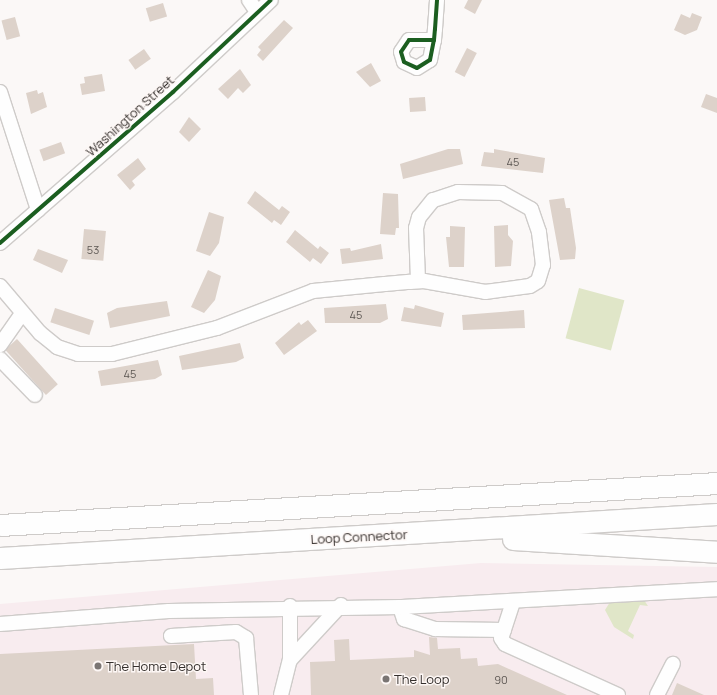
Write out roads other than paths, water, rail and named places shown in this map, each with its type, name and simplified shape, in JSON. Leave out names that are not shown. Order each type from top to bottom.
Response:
[{"type":"highway","points":[[0,526],[717,483]]},
{"type":"highway","name":"Loop Connector","points":[[0,558],[717,514]]},
{"type":"highway","points":[[425,533],[717,552]]},
{"type":"street","points":[[249,0],[257,12]]},
{"type":"street","name":"Washington Street","points":[[0,243],[271,0]]},
{"type":"street","points":[[434,40],[437,0]]},
{"type":"street","points":[[0,92],[6,128],[38,210]]},
{"type":"street","points":[[0,286],[22,313],[57,347],[78,354],[102,356],[217,328],[306,293],[418,282],[485,292],[535,284],[541,275],[542,254],[531,209],[502,194],[458,192],[433,200],[420,217],[416,228],[418,282]]},
{"type":"street","points":[[0,345],[22,313]]},
{"type":"street","points":[[0,359],[35,395]]},
{"type":"street","points":[[0,624],[169,611],[341,605],[400,607],[513,602],[717,589]]},
{"type":"street","points":[[513,602],[501,638],[505,644],[618,695]]},
{"type":"street","points":[[290,660],[341,605]]},
{"type":"street","points":[[281,695],[290,660],[290,606]]},
{"type":"street","points":[[400,607],[404,619],[435,629],[504,630]]},
{"type":"street","points":[[171,636],[236,632],[246,638],[251,695]]},
{"type":"street","points":[[657,695],[673,664]]},
{"type":"place","name":"The Home Depot","points":[[98,666]]},
{"type":"place","name":"The Loop","points":[[386,679]]}]
